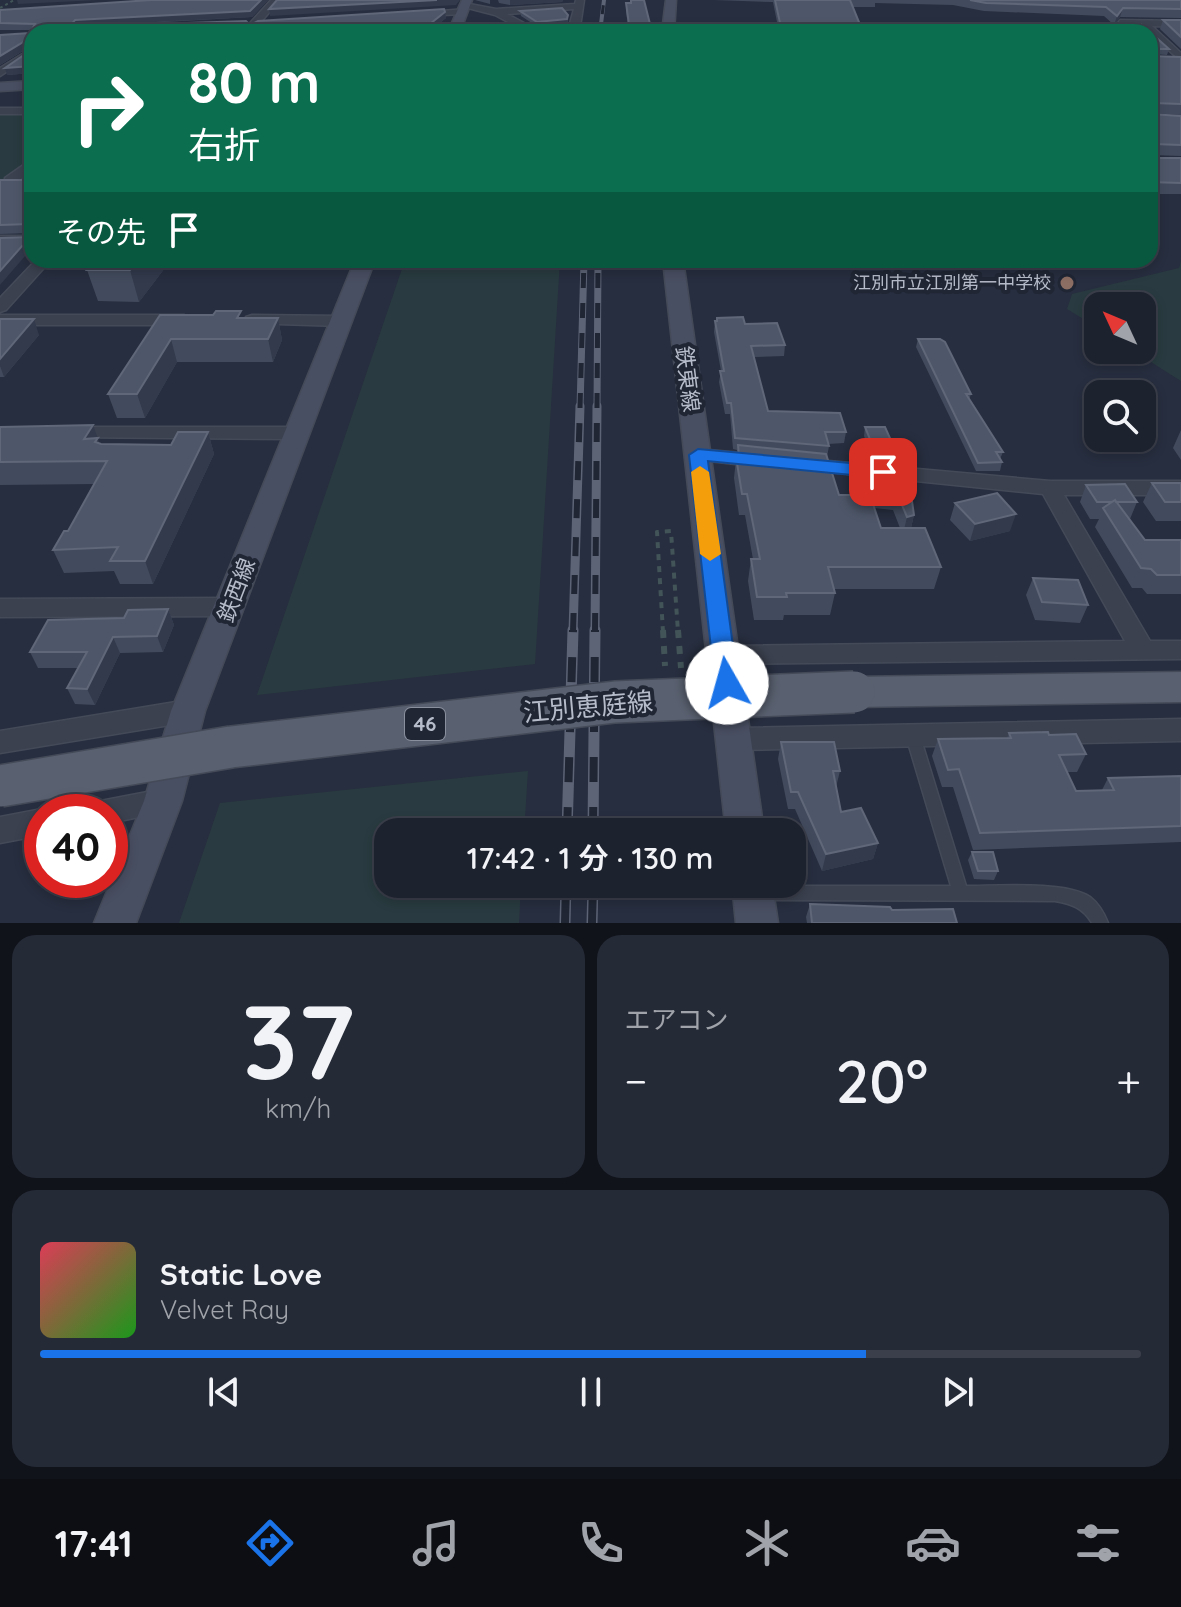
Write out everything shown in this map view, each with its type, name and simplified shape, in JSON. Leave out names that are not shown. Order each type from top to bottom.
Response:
[{"type":"main road","name":"江別恵庭線","points":[[0,786],[231,747],[615,702],[854,692],[1181,687]]},
{"type":"street","points":[[255,22],[276,0]]},
{"type":"street","points":[[669,24],[671,0]]},
{"type":"street","points":[[494,12],[579,3],[576,24]]},
{"type":"street","points":[[408,14],[465,6],[494,12],[520,24]]},
{"type":"street","points":[[240,23],[270,21]]},
{"type":"street","points":[[1120,23],[1181,24]]},
{"type":"street","points":[[1158,38],[1181,60]]},
{"type":"street","points":[[0,73],[24,58]]},
{"type":"street","points":[[1166,61],[1181,60]]},
{"type":"street","points":[[0,87],[24,86]]},
{"type":"street","points":[[0,111],[24,111]]},
{"type":"street","points":[[5,181],[24,168]]},
{"type":"street","points":[[0,240],[24,240]]},
{"type":"street","points":[[0,307],[37,268]]},
{"type":"street","name":"鉄西線","points":[[115,923],[163,801],[188,711],[362,268]]},
{"type":"street","name":"鉄東線","points":[[674,268],[743,818]]},
{"type":"street","points":[[0,320],[202,320]]},
{"type":"street","points":[[233,320],[341,321]]},
{"type":"street","points":[[47,433],[297,433]]},
{"type":"street","points":[[698,455],[1050,488],[1181,488]]},
{"type":"street","points":[[1050,488],[1143,651]]},
{"type":"street","points":[[0,608],[229,607]]},
{"type":"street","points":[[723,655],[1181,650]]},
{"type":"street","points":[[0,742],[188,711]]},
{"type":"street","points":[[734,739],[1181,730]]},
{"type":"street","points":[[128,807],[163,801]]},
{"type":"street","points":[[0,830],[24,825]]},
{"type":"lane","points":[[913,736],[961,894]]},
{"type":"lane","points":[[754,900],[961,894],[1081,897],[1095,911],[1100,923]]},
{"type":"path","points":[[0,8],[14,0]]},
{"type":"path","points":[[651,667],[667,665],[657,532],[671,531],[681,675]]},
{"type":"shaded area","points":[[0,114],[24,114],[24,163],[5,179],[0,179]]},
{"type":"shaded area","points":[[1181,261],[1181,381],[1154,364],[1156,292],[1084,292],[1084,319],[1067,309],[1072,294],[1179,268]]},
{"type":"shaded area","points":[[402,268],[560,268],[535,664],[257,695]]},
{"type":"shaded area","points":[[528,771],[525,818],[374,818],[374,898],[520,898],[519,923],[179,923],[220,803]]},
{"type":"building","points":[[151,0],[261,0],[250,11],[75,20],[72,24],[0,23],[0,10]]},
{"type":"building","points":[[277,0],[437,0],[269,9]]},
{"type":"building","points":[[631,0],[644,0],[650,24],[629,24],[626,3],[631,3]]},
{"type":"building","points":[[775,0],[850,0],[860,24],[780,24]]},
{"type":"building","points":[[970,0],[1181,0],[1181,9],[1123,8],[1117,16],[1106,7]]},
{"type":"building","points":[[562,8],[568,15],[567,19],[537,22],[520,11]]},
{"type":"building","points":[[444,9],[445,12],[430,24],[252,24],[258,21]]},
{"type":"building","points":[[1163,20],[1181,20],[1181,37]]},
{"type":"building","points":[[246,21],[249,24],[158,24]]},
{"type":"building","points":[[24,33],[24,42],[0,56],[0,35]]},
{"type":"building","points":[[1158,39],[1169,49],[1158,49]]},
{"type":"building","points":[[24,55],[24,67],[5,68]]},
{"type":"building","points":[[1158,56],[1181,57],[1181,104],[1158,103]]},
{"type":"building","points":[[1158,114],[1181,116],[1181,145],[1158,144]]},
{"type":"building","points":[[1158,158],[1181,158],[1181,183],[1158,182]]},
{"type":"building","points":[[0,180],[24,180],[24,224],[0,225]]},
{"type":"building","points":[[24,237],[24,244],[0,271],[0,238]]},
{"type":"building","points":[[89,268],[132,268],[130,270],[87,270]]},
{"type":"building","points":[[216,311],[241,311],[237,318],[278,318],[268,339],[171,339],[137,394],[108,394],[160,315],[213,315]]},
{"type":"building","points":[[743,317],[745,324],[777,323],[785,345],[751,346],[768,411],[840,413],[846,432],[825,432],[829,446],[735,438],[731,403],[727,403],[720,371],[724,371],[715,321],[717,318]]},
{"type":"building","points":[[0,319],[34,319],[0,359]]},
{"type":"building","points":[[918,339],[940,339],[945,342],[971,394],[966,394],[1003,452],[996,452],[1002,462],[978,463]]},
{"type":"building","points":[[93,425],[84,439],[98,438],[95,442],[101,444],[171,445],[178,432],[208,432],[145,561],[110,561],[118,547],[53,550],[64,531],[68,531],[107,461],[0,462],[0,427]]},
{"type":"building","points":[[865,427],[885,427],[898,456],[876,454]]},
{"type":"building","points":[[738,445],[826,454],[839,495],[870,495],[881,528],[925,528],[941,567],[828,567],[835,593],[786,593],[787,597],[757,597],[751,559],[760,559],[747,494],[742,494],[736,457],[739,457]]},
{"type":"building","points":[[885,464],[907,466],[914,515],[907,517],[897,493],[876,491],[873,468],[887,469]]},
{"type":"building","points":[[1152,483],[1181,483],[1181,502],[1165,502]]},
{"type":"building","points":[[1125,484],[1137,502],[1097,502],[1086,485]]},
{"type":"building","points":[[997,493],[1016,514],[975,524],[955,503]]},
{"type":"building","points":[[1115,500],[1145,540],[1181,540],[1181,575],[1157,575],[1151,569],[1141,568],[1103,508]]},
{"type":"building","points":[[1033,578],[1078,580],[1088,605],[1042,602]]},
{"type":"building","points":[[168,609],[157,636],[113,637],[87,689],[67,688],[87,652],[30,652],[48,620],[124,618],[128,610]]},
{"type":"building","points":[[1048,732],[1049,735],[1076,734],[1086,754],[1059,755],[1076,791],[1114,790],[1108,778],[1181,776],[1181,826],[980,833],[959,769],[948,770],[938,739],[1011,738],[1009,733]]},
{"type":"building","points":[[781,742],[834,742],[840,771],[833,771],[841,812],[861,808],[878,843],[826,854],[798,792],[791,792]]},
{"type":"building","points":[[972,852],[993,852],[998,871],[978,871]]},
{"type":"building","points":[[810,904],[890,907],[892,910],[953,909],[957,923],[812,923]]},
{"type":"railway","points":[[601,24],[604,0]]},
{"type":"railway","points":[[580,408],[584,268]]},
{"type":"railway","points":[[597,408],[598,268]]},
{"type":"railway","points":[[573,632],[580,406]]},
{"type":"railway","points":[[595,632],[597,406]]},
{"type":"railway","points":[[567,818],[573,630]]},
{"type":"railway","points":[[593,818],[595,630]]},
{"type":"railway","points":[[565,923],[566,898]]},
{"type":"railway","points":[[592,923],[593,898]]},
{"type":"slow traffic","points":[[700,472],[710,554]]},
{"type":"place","name":"江別市立江別第一中学校","points":[[1067,283]]},
{"type":"route","points":[[727,683],[698,455],[883,472]]}]
